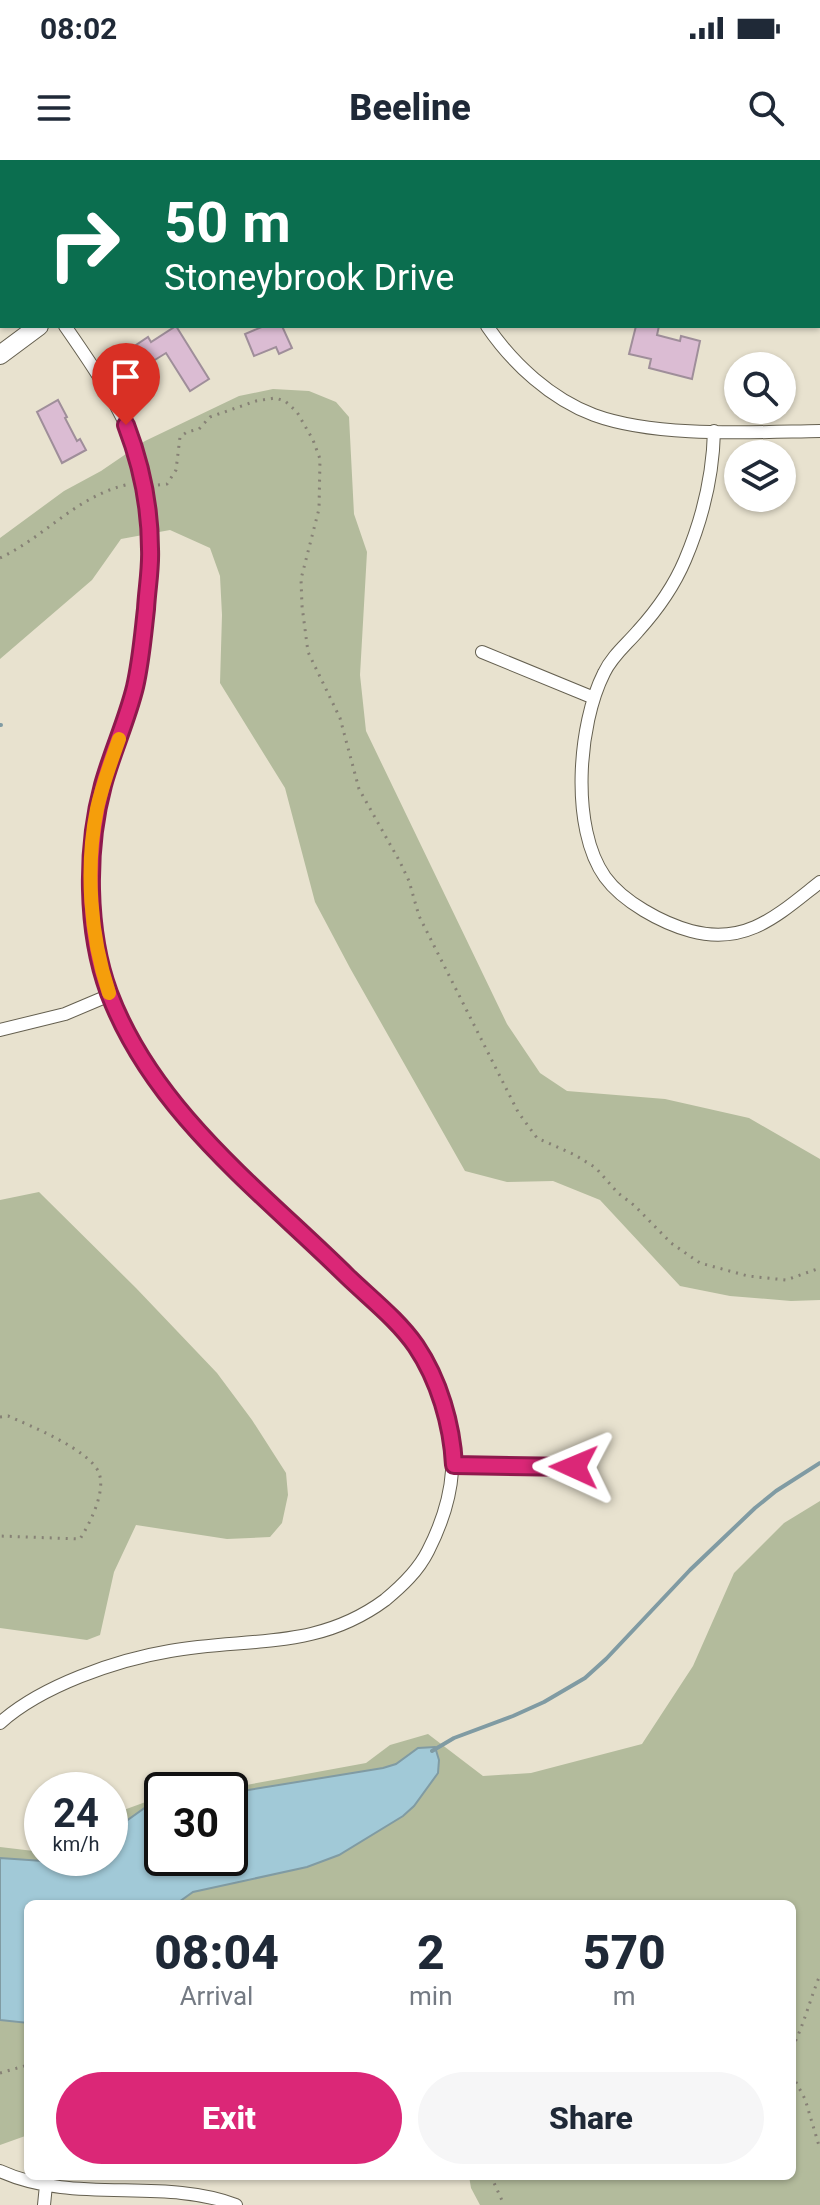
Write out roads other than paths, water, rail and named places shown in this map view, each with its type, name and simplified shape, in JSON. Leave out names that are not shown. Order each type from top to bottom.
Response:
[{"type":"street","points":[[0,355],[36,328]]},
{"type":"street","points":[[0,1723],[38,1694],[124,1662],[188,1648],[295,1638],[353,1620],[391,1594],[418,1567],[445,1509],[452,1488],[454,1465],[441,1400],[427,1364],[415,1345],[324,1253],[234,1169],[190,1122],[161,1085],[110,995],[96,939],[93,833],[104,781],[129,709],[140,662],[151,551],[147,503],[126,425],[66,328]]},
{"type":"street","points":[[489,328],[513,359],[565,402],[595,415],[671,429],[820,431]]},
{"type":"street","points":[[714,431],[706,495],[685,560],[651,615],[605,670],[594,698],[582,762],[586,828],[598,865],[616,890],[646,911],[674,925],[700,933],[730,934],[758,927],[820,882]]},
{"type":"street","points":[[482,652],[594,698]]},
{"type":"street","points":[[0,1030],[65,1014],[110,995]]},
{"type":"street","points":[[454,1465],[574,1467]]},
{"type":"street","points":[[0,2171],[46,2185],[189,2194],[236,2205]]},
{"type":"street","points":[[44,2205],[46,2185]]},
{"type":"water","points":[[435,1747],[439,1760],[438,1773],[403,1816],[339,1855],[307,1867],[193,1892],[182,1900],[24,1900],[24,2023],[0,2020],[0,1858],[24,1860],[24,1876],[128,1876],[128,1820],[144,1808],[144,1876],[248,1876],[248,1790],[396,1764],[418,1748]]},
{"type":"waterway","points":[[432,1751],[454,1738],[544,1702],[585,1678],[755,1508],[820,1463]]}]
